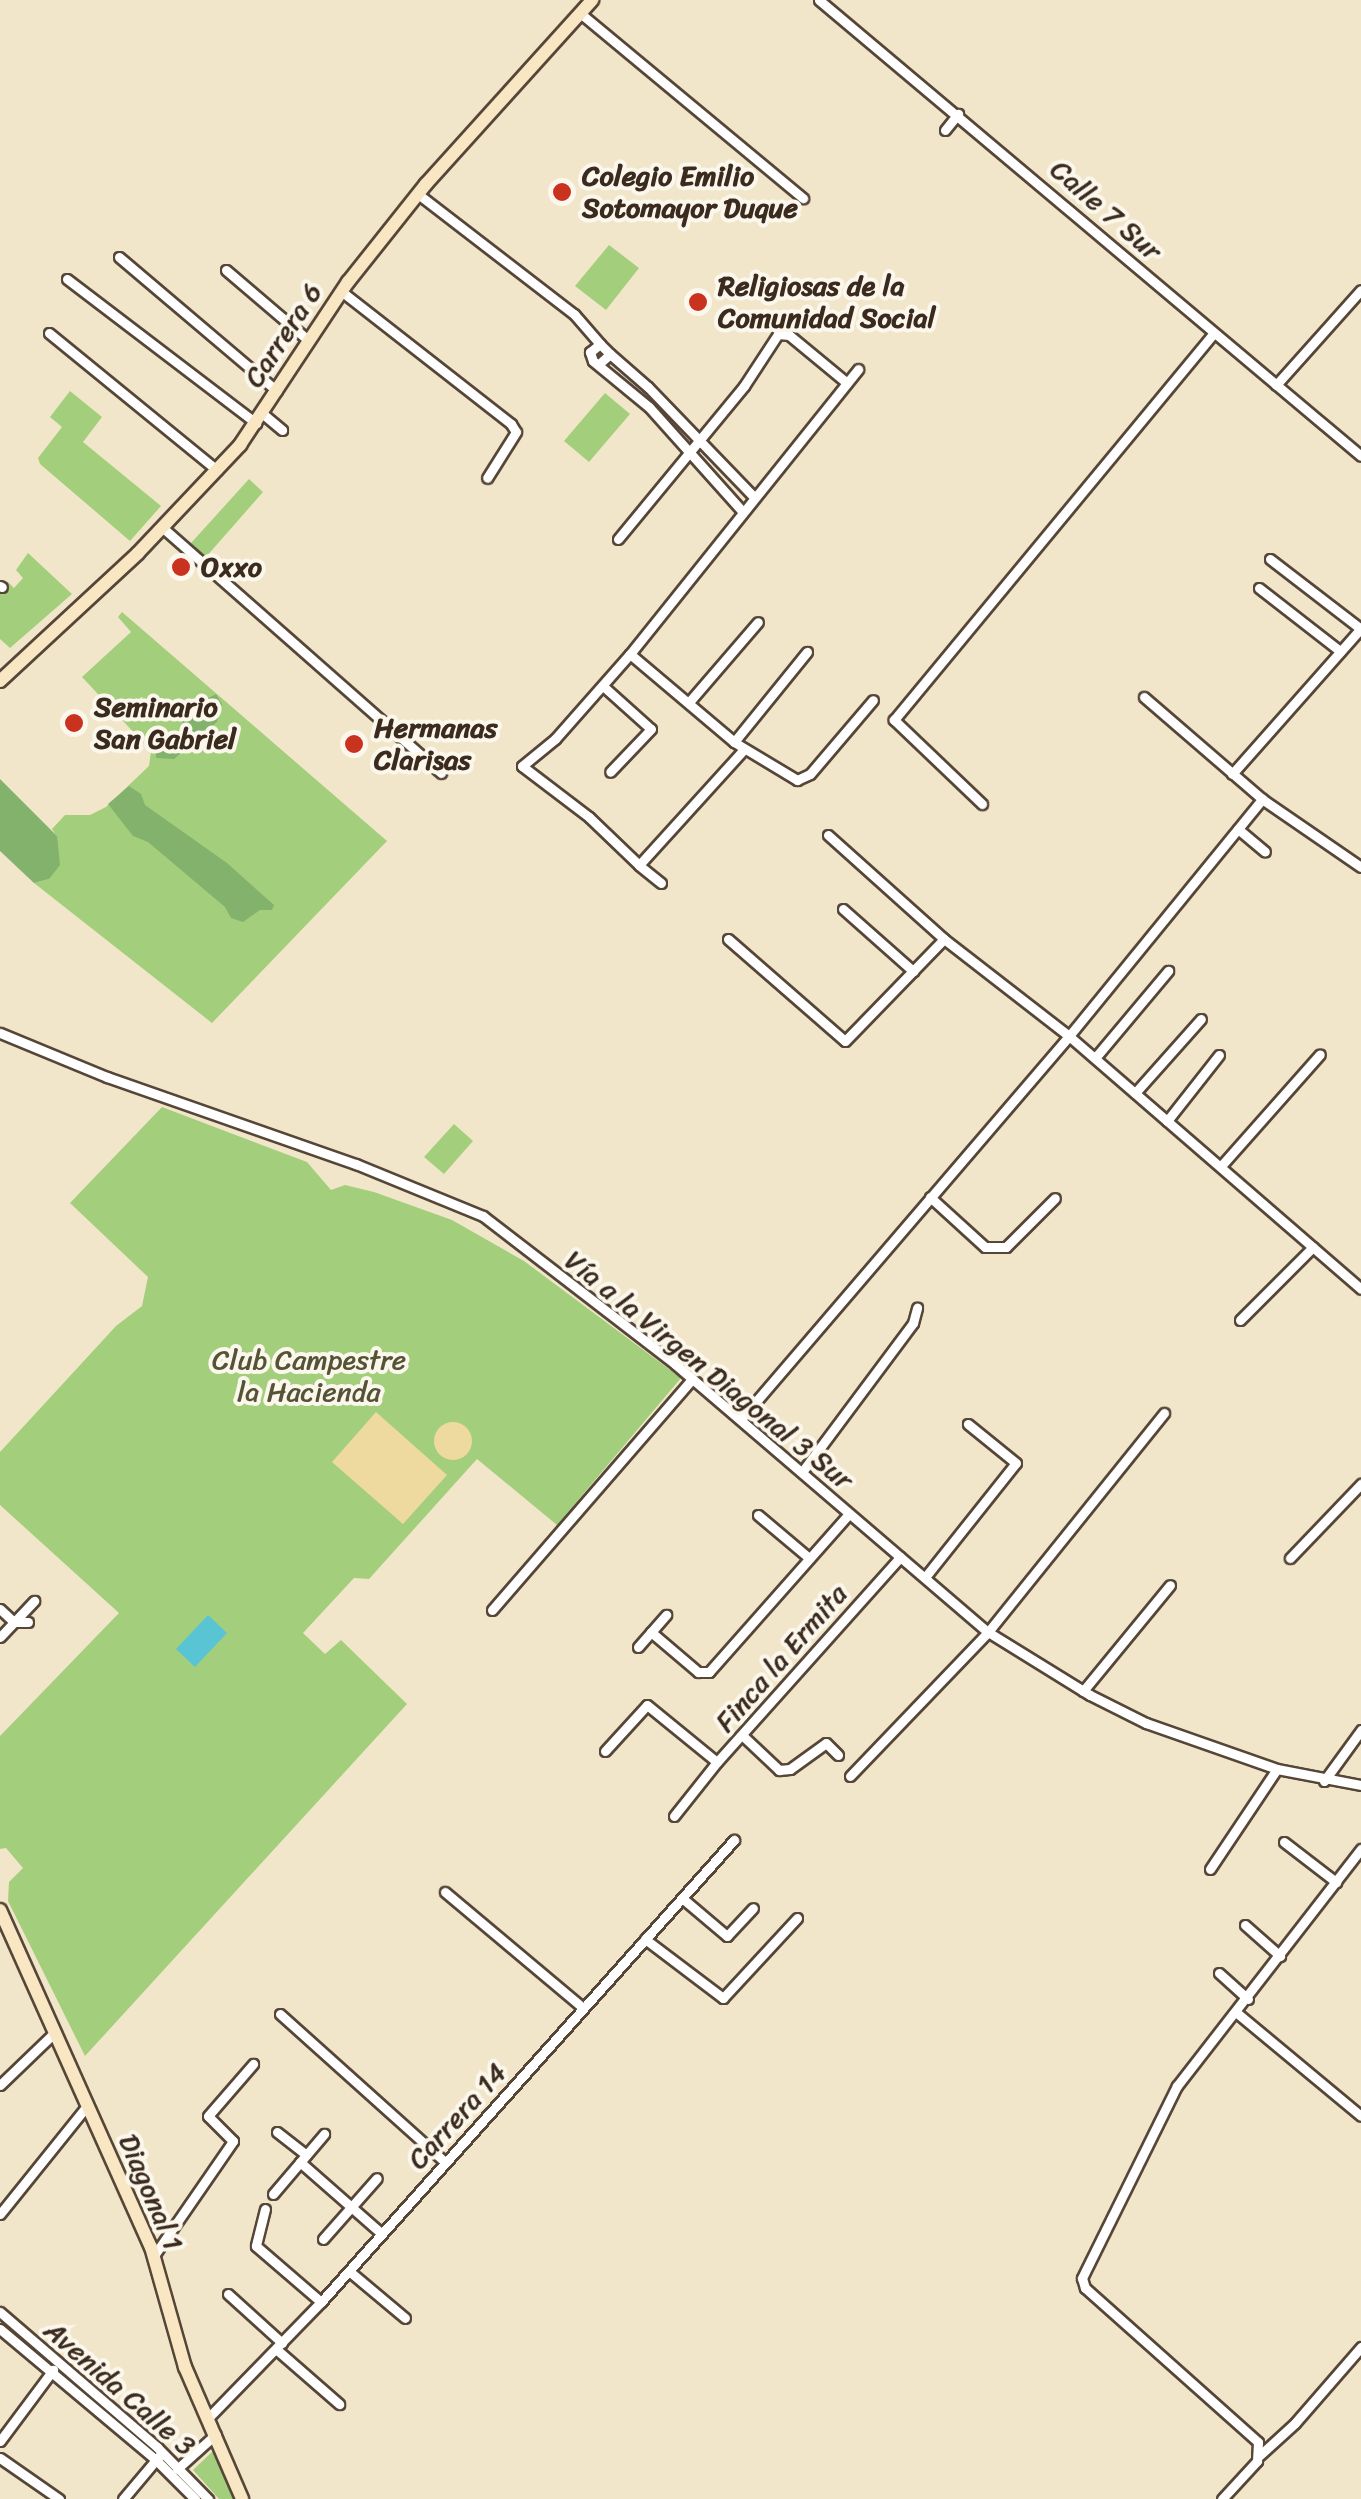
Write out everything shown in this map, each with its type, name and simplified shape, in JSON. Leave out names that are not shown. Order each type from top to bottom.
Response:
[{"type":"main road","name":"Carrera 6","points":[[0,681],[217,470],[259,418],[340,291],[418,194],[592,0]]},
{"type":"main road","name":"Diagonal 1","points":[[0,1910],[153,2257],[186,2367],[242,2499]]},
{"type":"street","name":"Calle 7 Sur","points":[[819,0],[1361,456]]},
{"type":"street","points":[[580,13],[803,198]]},
{"type":"street","points":[[945,130],[958,114]]},
{"type":"street","points":[[418,194],[574,314],[754,497]]},
{"type":"street","points":[[119,257],[278,390]]},
{"type":"street","points":[[226,270],[309,341]]},
{"type":"street","points":[[67,279],[259,418],[282,430]]},
{"type":"street","points":[[1276,385],[1361,290]]},
{"type":"street","points":[[340,291],[511,424],[516,432],[487,478]]},
{"type":"street","points":[[49,334],[217,470]]},
{"type":"street","points":[[618,539],[744,386],[778,334],[789,335],[847,384]]},
{"type":"street","points":[[982,804],[894,720],[1213,334]]},
{"type":"street","points":[[600,344],[590,352],[600,364],[668,426],[742,512]]},
{"type":"street","points":[[600,364],[610,354]]},
{"type":"street","points":[[661,882],[589,817],[522,766],[556,739],[603,686],[858,370]]},
{"type":"street","points":[[624,385],[634,375]]},
{"type":"street","points":[[668,426],[678,418]]},
{"type":"street","points":[[730,496],[742,484]]},
{"type":"street","points":[[162,527],[441,773]]},
{"type":"street","points":[[1232,774],[1361,628],[1270,559]]},
{"type":"street","points":[[1259,588],[1340,652]]},
{"type":"street","points":[[690,701],[758,622]]},
{"type":"street","points":[[734,742],[807,652]]},
{"type":"street","points":[[630,654],[734,742],[797,780],[810,774],[873,700]]},
{"type":"street","points":[[603,686],[651,730],[610,772]]},
{"type":"street","points":[[1144,697],[1262,798],[1361,867]]},
{"type":"street","points":[[639,864],[744,749]]},
{"type":"street","points":[[740,1420],[1069,1036],[1262,798]]},
{"type":"street","points":[[1238,829],[1265,852]]},
{"type":"street","points":[[828,835],[944,939],[1096,1058],[1361,1289]]},
{"type":"street","points":[[843,908],[912,971]]},
{"type":"street","points":[[728,939],[845,1041],[944,939]]},
{"type":"street","points":[[1096,1058],[1168,971]]},
{"type":"street","points":[[1136,1093],[1201,1019]]},
{"type":"street","name":"Vía a la Virgen Diagonal 3 Sur","points":[[0,1034],[126,1084],[356,1164],[483,1216],[692,1379],[988,1632],[1083,1691],[1146,1723],[1276,1769],[1324,1781],[1360,1784]]},
{"type":"street","points":[[1221,1166],[1320,1054]]},
{"type":"street","points":[[1167,1120],[1219,1056]]},
{"type":"street","points":[[930,1197],[984,1247],[1006,1247],[1055,1198]]},
{"type":"street","points":[[1240,1320],[1312,1247]]},
{"type":"street","points":[[802,1472],[913,1323],[917,1308]]},
{"type":"street","points":[[492,1610],[692,1379]]},
{"type":"street","points":[[850,1776],[988,1632],[1164,1413]]},
{"type":"street","points":[[926,1576],[1016,1463],[968,1424]]},
{"type":"street","points":[[1290,1558],[1361,1484]]},
{"type":"street","points":[[758,1514],[809,1558]]},
{"type":"street","points":[[651,1632],[698,1672],[709,1672],[849,1514]]},
{"type":"street","name":"Finca la Ermita","points":[[605,1751],[647,1705],[717,1762],[900,1558]]},
{"type":"street","points":[[1083,1691],[1170,1585]]},
{"type":"street","points":[[0,1637],[34,1600]]},
{"type":"street","points":[[0,1609],[14,1622],[28,1622]]},
{"type":"street","points":[[638,1647],[666,1615]]},
{"type":"street","points":[[1324,1781],[1361,1730]]},
{"type":"street","points":[[743,1736],[779,1770],[790,1768],[826,1743],[838,1755]]},
{"type":"street","points":[[674,1816],[717,1762]]},
{"type":"street","points":[[1210,1870],[1276,1769]]},
{"type":"street","name":"Carrera 14","points":[[209,2416],[322,2302],[734,1840]]},
{"type":"street","points":[[1284,1842],[1336,1882]]},
{"type":"street","points":[[1260,2455],[1254,2436],[1082,2284],[1177,2086],[1248,2000],[1361,1849]]},
{"type":"street","points":[[445,1892],[583,2008]]},
{"type":"street","points":[[682,1898],[727,1936],[753,1908]]},
{"type":"street","points":[[645,1939],[722,1998],[797,1918]]},
{"type":"street","points":[[1245,1925],[1280,1956]]},
{"type":"street","points":[[1219,1973],[1248,2000]]},
{"type":"street","points":[[1236,2013],[1361,2116]]},
{"type":"street","points":[[280,2014],[445,2162]]},
{"type":"street","points":[[0,2085],[54,2033]]},
{"type":"street","points":[[153,2257],[233,2141],[208,2116],[253,2064]]},
{"type":"street","points":[[0,2214],[86,2107]]},
{"type":"street","points":[[277,2132],[350,2208],[382,2234]]},
{"type":"street","points":[[273,2194],[324,2134]]},
{"type":"street","points":[[323,2239],[376,2178]]},
{"type":"street","points":[[264,2209],[256,2246],[322,2302]]},
{"type":"street","points":[[349,2271],[405,2318]]},
{"type":"street","points":[[228,2294],[339,2404]]},
{"type":"street","name":"Avenida Calle 3","points":[[0,2312],[208,2499]]},
{"type":"street","name":"Avenida Calle 3","points":[[0,2328],[50,2374],[159,2456]]},
{"type":"street","points":[[1222,2499],[1361,2347]]},
{"type":"street","points":[[0,2441],[58,2364]]},
{"type":"street","points":[[175,2471],[216,2434]]},
{"type":"street","points":[[122,2499],[159,2456]]},
{"type":"street","points":[[0,2458],[59,2499]]},
{"type":"street","name":"Avenida Calle 3","points":[[175,2471],[195,2499]]},
{"type":"green space","points":[[609,245],[639,268],[606,310],[575,286]]},
{"type":"green space","points":[[70,391],[102,417],[83,442],[161,506],[130,541],[40,464],[38,458],[62,427],[50,417]]},
{"type":"green space","points":[[605,393],[630,414],[589,462],[564,441]]},
{"type":"green space","points":[[249,479],[263,492],[206,557],[191,543]]},
{"type":"green space","points":[[28,553],[72,594],[10,648],[0,639],[0,589],[8,582],[14,588],[23,578],[16,570]]},
{"type":"green space","points":[[122,612],[387,841],[212,1023],[34,883],[49,879],[57,837],[52,829],[65,815],[90,815],[106,807],[149,766],[151,751],[82,677],[131,632],[118,617]]},
{"type":"green space","points":[[216,694],[222,704],[217,722],[174,759],[156,758],[155,742],[181,732],[185,711]]},
{"type":"green space","points":[[0,779],[57,836],[60,865],[49,879],[34,883],[0,851]]},
{"type":"green space","points":[[129,786],[141,794],[145,805],[227,863],[274,905],[272,910],[260,910],[243,922],[231,918],[225,907],[148,842],[133,836],[108,804]]},
{"type":"green space","name":"Club Campestre la Hacienda","points":[[162,1107],[307,1162],[331,1190],[345,1185],[374,1192],[452,1220],[524,1261],[681,1378],[557,1525],[477,1459],[369,1579],[354,1578],[303,1633],[325,1654],[341,1640],[407,1704],[85,2056],[8,1901],[9,1882],[23,1868],[6,1848],[0,1849],[0,1736],[119,1613],[0,1505],[0,1452],[116,1326],[142,1306],[148,1277],[70,1203]]},
{"type":"green space","points":[[454,1124],[473,1141],[444,1174],[424,1157]]},
{"type":"green space","points":[[213,2451],[234,2499],[219,2499],[193,2470]]},
{"type":"sand","points":[[376,1412],[447,1475],[403,1524],[332,1462]]},
{"type":"sand","points":[[453,1422],[467,1427],[472,1441],[467,1455],[453,1460],[439,1455],[434,1441],[439,1427]]},
{"type":"water","points":[[208,1615],[227,1633],[195,1667],[176,1649]]},
{"type":"place","name":"Colegio Emilio Sotomayor Duque","points":[[562,192]]},
{"type":"place","name":"Religiosas de la Comunidad Social","points":[[698,302]]},
{"type":"place","name":"Oxxo","points":[[181,567]]},
{"type":"place","name":"Seminario San Gabriel","points":[[74,723]]},
{"type":"place","name":"Hermanas Clarisas","points":[[354,744]]}]
